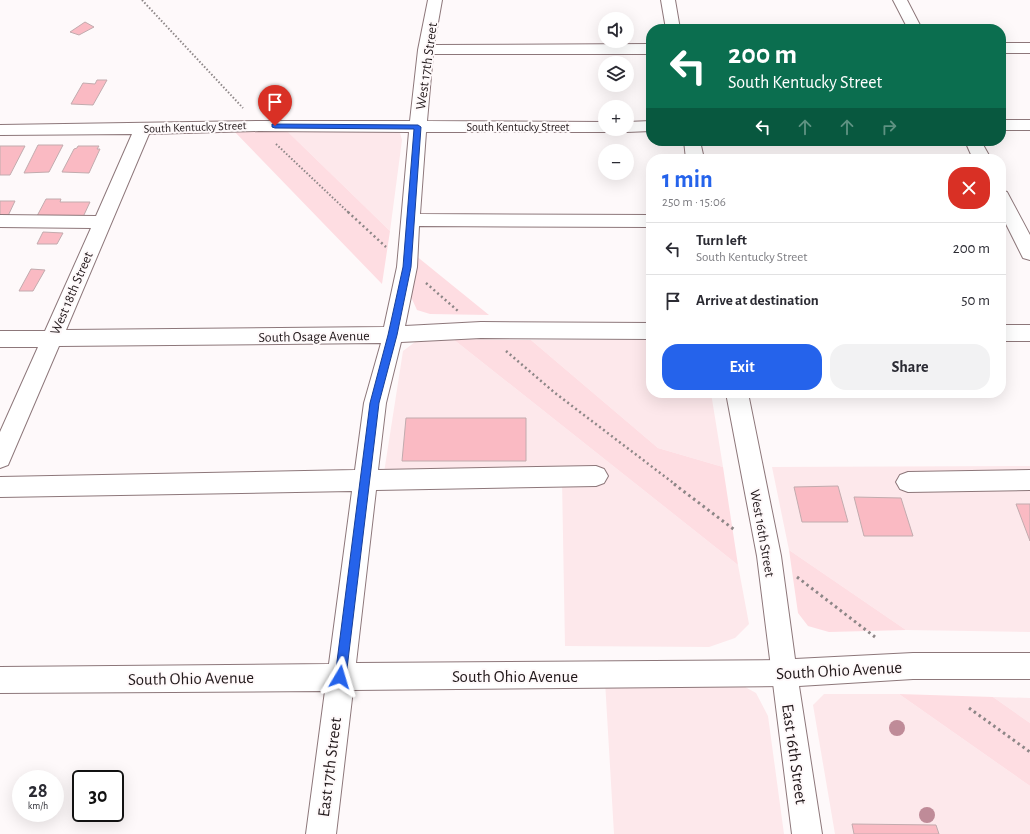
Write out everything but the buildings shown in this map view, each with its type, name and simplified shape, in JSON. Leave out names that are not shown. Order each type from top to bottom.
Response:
[{"type":"street","name":"West 17th Street","points":[[340,677],[375,403],[393,335],[407,267],[418,127],[426,50],[434,0]]},
{"type":"street","points":[[668,0],[672,24]]},
{"type":"street","points":[[900,0],[912,24]]},
{"type":"street","points":[[1006,48],[1030,48]]},
{"type":"street","points":[[426,50],[646,49]]},
{"type":"street","points":[[1006,125],[1030,125]]},
{"type":"street","name":"South Kentucky Street","points":[[0,130],[143,129],[259,126],[598,127]]},
{"type":"street","points":[[634,127],[646,126]]},
{"type":"street","name":"West 18th Street","points":[[0,458],[143,129]]},
{"type":"street","points":[[1006,204],[1014,218],[1030,254]]},
{"type":"street","points":[[411,220],[646,221]]},
{"type":"street","points":[[0,221],[102,222]]},
{"type":"street","name":"South Osage Avenue","points":[[0,339],[393,335],[481,330],[646,331]]},
{"type":"street","points":[[1006,332],[1030,333]]},
{"type":"street","name":"West 16th Street","points":[[738,398],[769,556],[784,674]]},
{"type":"street","points":[[0,487],[596,476]]},
{"type":"street","points":[[908,482],[1030,480]]},
{"type":"street","name":"South Ohio Avenue","points":[[0,680],[784,674],[913,666],[1030,666]]},
{"type":"street","name":"East 16th Street","points":[[784,674],[807,834]]},
{"type":"street","name":"East 17th Street","points":[[321,834],[340,677]]},
{"type":"path","points":[[793,574],[875,637]]},
{"type":"path","points":[[969,708],[1030,752]]},
{"type":"shaded area","points":[[285,129],[389,130],[400,133],[402,140],[390,231]]},
{"type":"shaded area","points":[[285,129],[390,231],[382,284],[233,130]]},
{"type":"shaded area","points":[[415,255],[489,315],[430,314],[417,310],[411,297]]},
{"type":"shaded area","points":[[419,339],[453,339],[738,565],[749,624],[735,638],[709,647],[565,646],[562,480],[383,479],[403,351]]},
{"type":"shaded area","points":[[453,339],[531,340],[658,448],[723,467],[738,565]]},
{"type":"shaded area","points":[[531,340],[646,340],[646,398],[712,398],[723,467],[658,448]]},
{"type":"shaded area","points":[[1030,466],[1030,632],[906,630],[789,550],[772,467]]},
{"type":"shaded area","points":[[789,550],[906,630],[829,632],[808,626],[798,613]]},
{"type":"shaded area","points":[[605,681],[738,683],[756,693],[768,716],[784,834],[614,834]]},
{"type":"shaded area","points":[[824,694],[899,694],[1030,786],[1030,834],[835,834],[813,705]]},
{"type":"shaded area","points":[[899,694],[993,697],[1030,723],[1030,786]]},
{"type":"shaded area","points":[[993,697],[1030,698],[1030,723]]},
{"type":"route","points":[[275,126],[418,127],[407,267],[393,335],[375,403],[340,677]]}]
